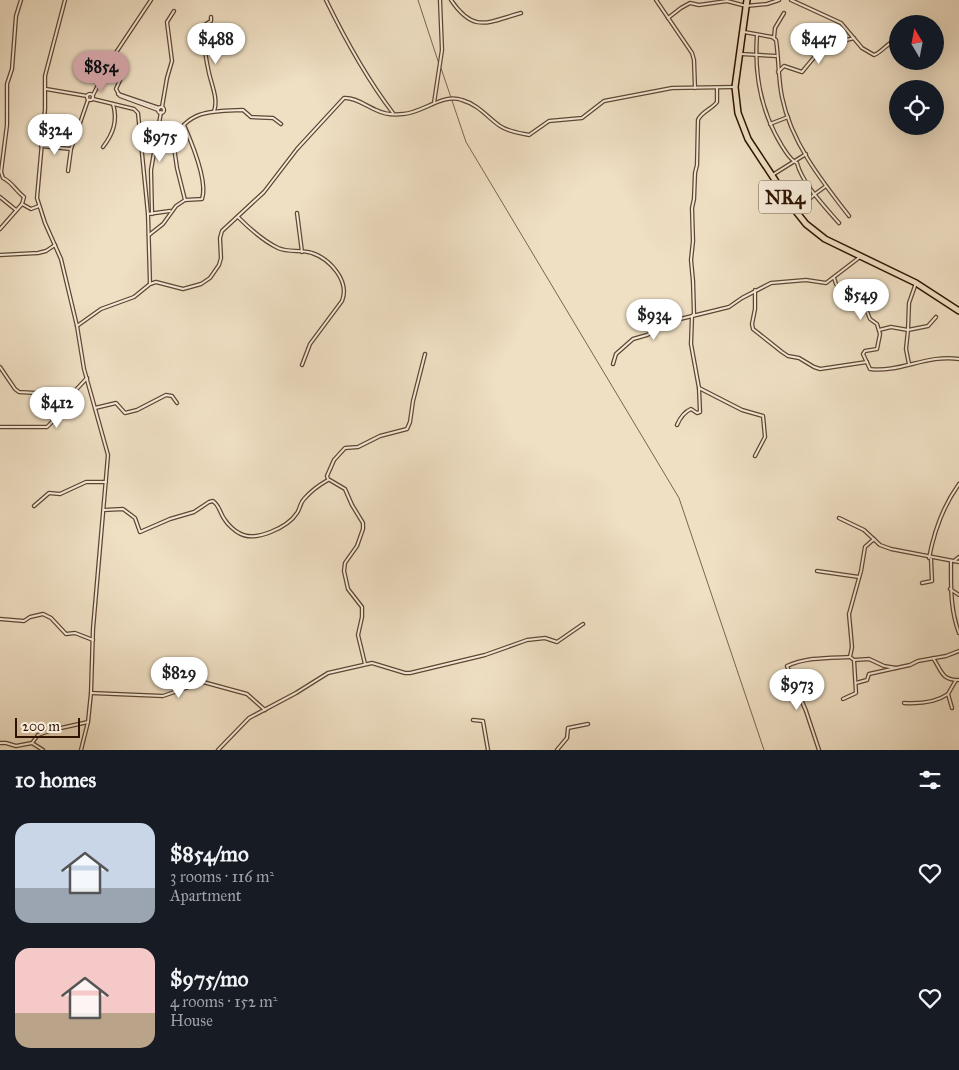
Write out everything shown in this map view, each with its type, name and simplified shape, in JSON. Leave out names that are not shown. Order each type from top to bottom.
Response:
[{"type":"highway","name":"NR4","points":[[746,3],[735,87],[738,113],[744,132],[796,212],[820,236],[916,283],[959,311]]},
{"type":"street","points":[[0,229],[22,204],[24,197],[16,191],[10,182],[3,178],[2,172],[7,125],[7,84],[12,68],[16,16],[21,0]]},
{"type":"street","points":[[65,0],[45,76],[46,89],[37,188],[39,206],[61,259],[87,378],[108,455],[93,640],[91,693],[88,722],[81,750]]},
{"type":"street","points":[[93,99],[93,95],[111,60],[151,0]]},
{"type":"street","points":[[326,0],[378,94],[393,113]]},
{"type":"street","points":[[434,103],[442,50],[440,0]]},
{"type":"street","points":[[451,0],[468,18],[478,23],[521,13]]},
{"type":"street","points":[[656,0],[692,53],[695,88]]},
{"type":"street","points":[[668,18],[690,3],[700,5],[727,1],[767,4],[779,0]]},
{"type":"street","points":[[791,0],[841,23],[862,48],[874,55],[889,44]]},
{"type":"street","points":[[152,214],[150,170],[160,112],[164,110],[162,107],[173,55],[167,22],[174,11]]},
{"type":"street","points":[[784,13],[775,28],[774,38],[777,43],[778,72],[782,100],[794,133],[806,154],[849,216]]},
{"type":"street","points":[[211,17],[211,21],[203,26],[202,29],[216,106],[214,111]]},
{"type":"street","points":[[742,32],[774,38]]},
{"type":"street","points":[[757,34],[756,55],[759,91],[770,124],[779,142],[793,161],[797,163],[798,169],[815,194],[839,223]]},
{"type":"street","points":[[778,72],[784,66],[802,72],[828,45],[854,38]]},
{"type":"street","points":[[739,54],[777,56]]},
{"type":"street","points":[[126,67],[116,89],[118,94],[158,109],[162,107]]},
{"type":"street","points":[[77,326],[101,309],[134,297],[150,284],[156,282],[183,289],[198,286],[208,279],[220,262],[220,234],[228,224],[250,207],[274,181],[298,149],[344,98],[358,101],[379,112],[408,114],[452,98],[462,100],[484,111],[496,123],[506,129],[531,135],[549,121],[582,118],[604,101],[672,88],[735,87]]},
{"type":"street","points":[[677,425],[680,418],[687,411],[691,409],[697,413],[700,412],[699,388],[691,344],[692,316],[694,314],[691,260],[693,241],[692,208],[697,165],[698,120],[701,114],[708,111],[717,102],[717,88]]},
{"type":"street","points":[[46,89],[87,96],[93,95]]},
{"type":"street","points":[[118,94],[158,109],[160,112]]},
{"type":"street","points":[[68,171],[70,149],[75,140],[88,100],[87,96]]},
{"type":"street","points":[[88,100],[93,99],[134,109],[138,113],[148,214],[150,284]]},
{"type":"street","points":[[134,101],[134,109]]},
{"type":"street","points":[[103,147],[114,127],[116,118],[114,104]]},
{"type":"street","points":[[185,200],[173,142],[173,138],[184,125],[203,113],[245,110],[251,117],[273,118],[281,124]]},
{"type":"street","points":[[770,124],[788,117]]},
{"type":"street","points":[[149,234],[163,224],[171,211],[185,200],[202,199],[204,193],[190,138],[184,125]]},
{"type":"street","points":[[41,146],[70,149]]},
{"type":"street","points":[[772,175],[806,154]]},
{"type":"street","points":[[796,212],[815,194],[827,186]]},
{"type":"street","points":[[0,197],[16,210]]},
{"type":"street","points":[[22,204],[31,209],[39,206]]},
{"type":"street","points":[[148,214],[171,211]]},
{"type":"street","points":[[297,212],[302,252]]},
{"type":"street","points":[[238,217],[271,245],[284,250],[314,254],[337,270],[342,281],[344,293],[342,301],[310,344],[302,365]]},
{"type":"street","points":[[0,255],[38,253],[46,251],[55,245]]},
{"type":"street","points":[[612,364],[616,354],[630,340],[647,335],[676,320],[729,307],[755,290],[771,283],[806,280],[826,283],[860,257]]},
{"type":"street","points":[[834,278],[836,284],[853,304],[864,304],[869,317],[877,323],[880,336],[877,349],[864,352],[863,355],[868,362],[868,368],[872,370],[930,359],[959,359]]},
{"type":"street","points":[[909,364],[906,349],[910,299],[916,283]]},
{"type":"street","points":[[755,290],[753,329],[788,356],[799,358],[820,369],[868,362]]},
{"type":"street","points":[[879,330],[890,327],[908,330],[928,326],[936,317]]},
{"type":"street","points":[[104,510],[123,509],[135,518],[140,532],[170,519],[194,512],[213,501],[226,522],[236,532],[247,536],[266,534],[289,521],[298,512],[303,500],[328,479],[327,476],[332,464],[345,448],[358,447],[380,436],[407,428],[425,354]]},
{"type":"street","points":[[0,367],[19,392],[71,395]]},
{"type":"street","points":[[0,427],[47,427],[52,422],[59,408],[87,378]]},
{"type":"street","points":[[699,388],[742,410],[763,416],[765,437],[756,456]]},
{"type":"street","points":[[95,408],[116,403],[125,413],[137,410],[166,395],[172,396],[177,403]]},
{"type":"street","points":[[328,479],[344,489],[352,506],[363,522],[363,529],[357,546],[346,563],[344,571],[348,589],[362,607],[358,635],[364,664]]},
{"type":"street","points":[[34,506],[48,493],[60,494],[86,482],[106,482]]},
{"type":"street","points":[[922,583],[932,581],[930,558],[933,540],[950,498],[959,484]]},
{"type":"street","points":[[839,518],[864,530],[880,545],[891,550],[959,562]]},
{"type":"street","points":[[850,657],[852,647],[849,614],[864,560],[865,547],[874,539]]},
{"type":"street","points":[[954,561],[959,557]]},
{"type":"street","points":[[951,561],[950,589],[952,613],[959,633]]},
{"type":"street","points":[[817,570],[859,577]]},
{"type":"street","points":[[950,589],[959,594]]},
{"type":"street","points":[[0,619],[24,621],[35,615],[43,614],[51,618],[66,634],[75,633],[93,640]]},
{"type":"street","points":[[218,750],[250,718],[328,673],[364,664],[377,664],[410,673],[485,655],[527,640],[545,638],[557,642],[584,624]]},
{"type":"street","points":[[856,683],[867,680],[869,674],[946,656],[959,651]]},
{"type":"street","points":[[819,750],[806,711],[787,666],[807,660],[850,657],[854,660],[869,659],[884,666],[896,668]]},
{"type":"street","points":[[904,703],[928,702],[941,699],[948,694],[958,680],[946,678],[932,658]]},
{"type":"street","points":[[843,700],[856,693],[854,660]]},
{"type":"street","points":[[91,693],[165,696],[179,689],[203,682],[247,694],[264,710]]},
{"type":"street","points":[[948,694],[952,708]]},
{"type":"street","points":[[473,720],[483,721],[488,750]]},
{"type":"street","points":[[32,743],[38,735],[51,730],[88,722]]},
{"type":"street","points":[[557,750],[567,738],[568,728],[588,724]]},
{"type":"street","points":[[0,743],[16,746],[32,743],[44,750]]},
{"type":"waterway","points":[[418,0],[439,64]]},
{"type":"waterway","points":[[441,68],[466,142],[679,498],[764,750]]}]
